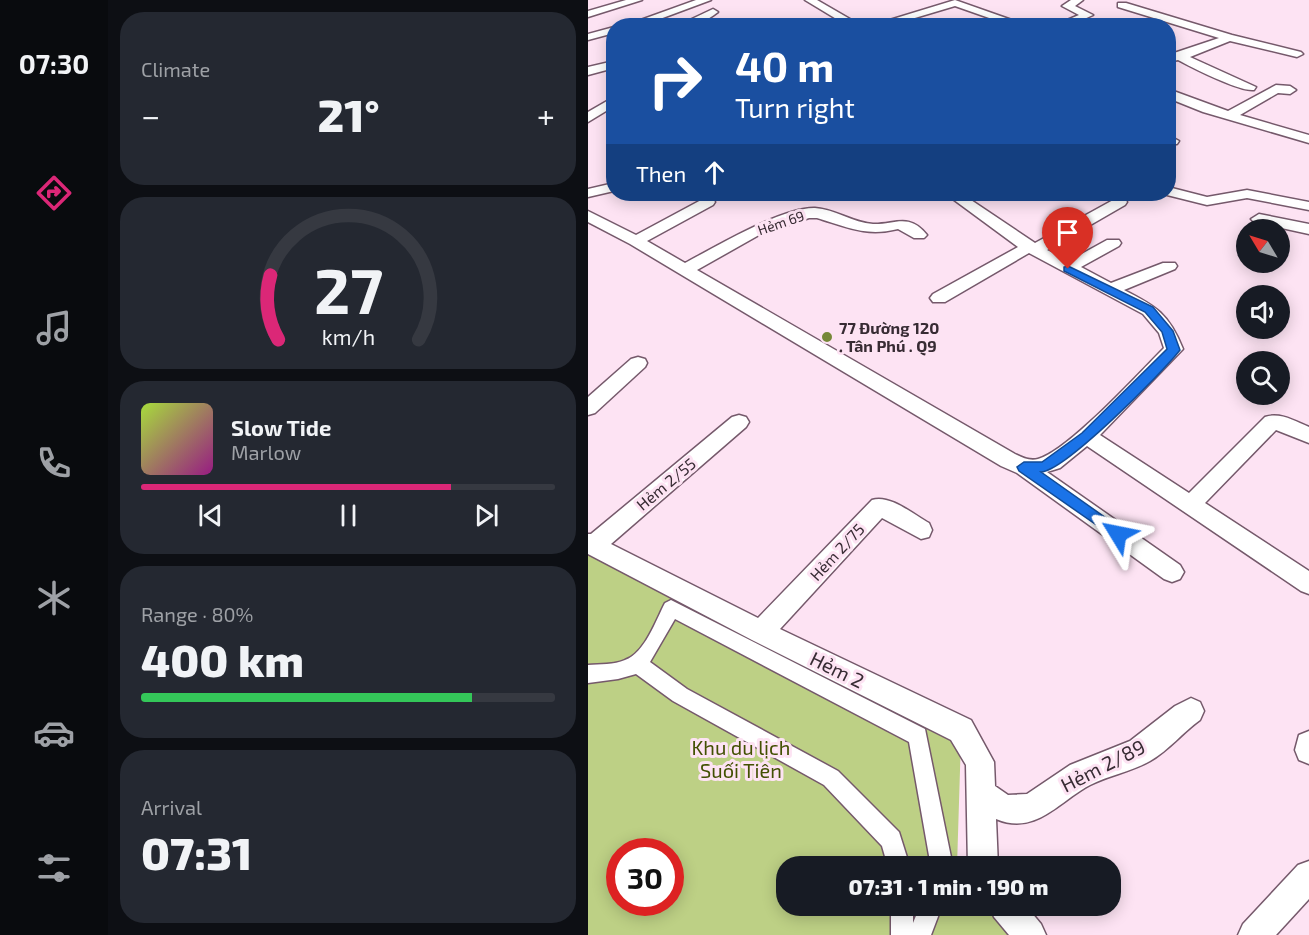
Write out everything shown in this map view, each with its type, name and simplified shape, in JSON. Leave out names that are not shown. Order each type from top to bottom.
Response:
[{"type":"street","points":[[653,18],[706,0]]},
{"type":"street","points":[[810,0],[843,18]]},
{"type":"street","points":[[1078,0],[1067,6],[1088,15],[1080,18]]},
{"type":"street","points":[[588,14],[629,1]]},
{"type":"street","points":[[903,18],[955,3],[1000,18]]},
{"type":"street","points":[[1122,5],[1163,18]]},
{"type":"street","points":[[706,18],[713,12]]},
{"type":"street","points":[[1176,22],[1229,38],[1297,54]]},
{"type":"street","points":[[588,37],[606,32]]},
{"type":"street","points":[[1176,56],[1229,38]]},
{"type":"street","points":[[1176,58],[1250,87]]},
{"type":"street","points":[[588,72],[606,66]]},
{"type":"street","points":[[1229,116],[1276,89],[1290,90]]},
{"type":"street","points":[[1176,96],[1229,116],[1309,139]]},
{"type":"street","points":[[588,118],[606,106]]},
{"type":"street","points":[[588,193],[606,189]]},
{"type":"street","points":[[1176,193],[1207,201],[1247,194],[1309,206]]},
{"type":"street","points":[[963,201],[1032,248],[1149,310],[1167,331],[1174,350],[1087,436],[1045,467],[1024,467]]},
{"type":"street","points":[[636,241],[708,202]]},
{"type":"street","points":[[939,298],[1119,202]]},
{"type":"street","name":"Hẻm 69","points":[[684,270],[754,232],[807,213],[818,213],[864,228],[880,229],[900,224],[919,235]]},
{"type":"street","points":[[588,216],[636,241],[1024,467],[1173,572]]},
{"type":"street","points":[[1290,225],[1309,229]]},
{"type":"street","points":[[1068,269],[1092,253],[1113,243]]},
{"type":"street","points":[[1110,289],[1168,266]]},
{"type":"street","points":[[588,408],[638,363]]},
{"type":"street","name":"Hẻm 2/55","points":[[590,544],[739,422]]},
{"type":"street","points":[[1190,505],[1272,422],[1283,424],[1309,436]]},
{"type":"street","points":[[1087,436],[1309,584]]},
{"type":"street","name":"Hẻm 2/75","points":[[761,632],[880,506],[921,530]]},
{"type":"street","name":"Hẻm 2","points":[[590,544],[761,632],[961,730],[980,762],[983,856]]},
{"type":"street","points":[[588,674],[617,671],[638,664],[657,636],[671,608],[918,736],[940,856]]},
{"type":"street","points":[[638,664],[680,695],[831,778],[891,840],[896,856]]},
{"type":"street","name":"Hẻm 2/89","points":[[980,792],[998,806],[1013,810],[1035,806],[1082,774],[1126,758],[1148,746],[1171,723],[1191,711]]},
{"type":"street","points":[[1254,935],[1309,876]]},
{"type":"street","points":[[902,916],[902,935]]},
{"type":"street","points":[[920,935],[927,916]]},
{"type":"street","points":[[1014,916],[1030,935]]},
{"type":"green space","name":"Khu du lịch Suối Tiên","points":[[588,555],[961,738],[957,856],[776,856],[776,916],[999,916],[1017,935],[588,935]]},
{"type":"place","name":"77 Đường 120 . Tân Phú . Q9","points":[[827,337]]},
{"type":"route","points":[[1068,269],[1149,310],[1167,331],[1174,350],[1087,436],[1045,467],[1024,467],[1118,534]]}]
